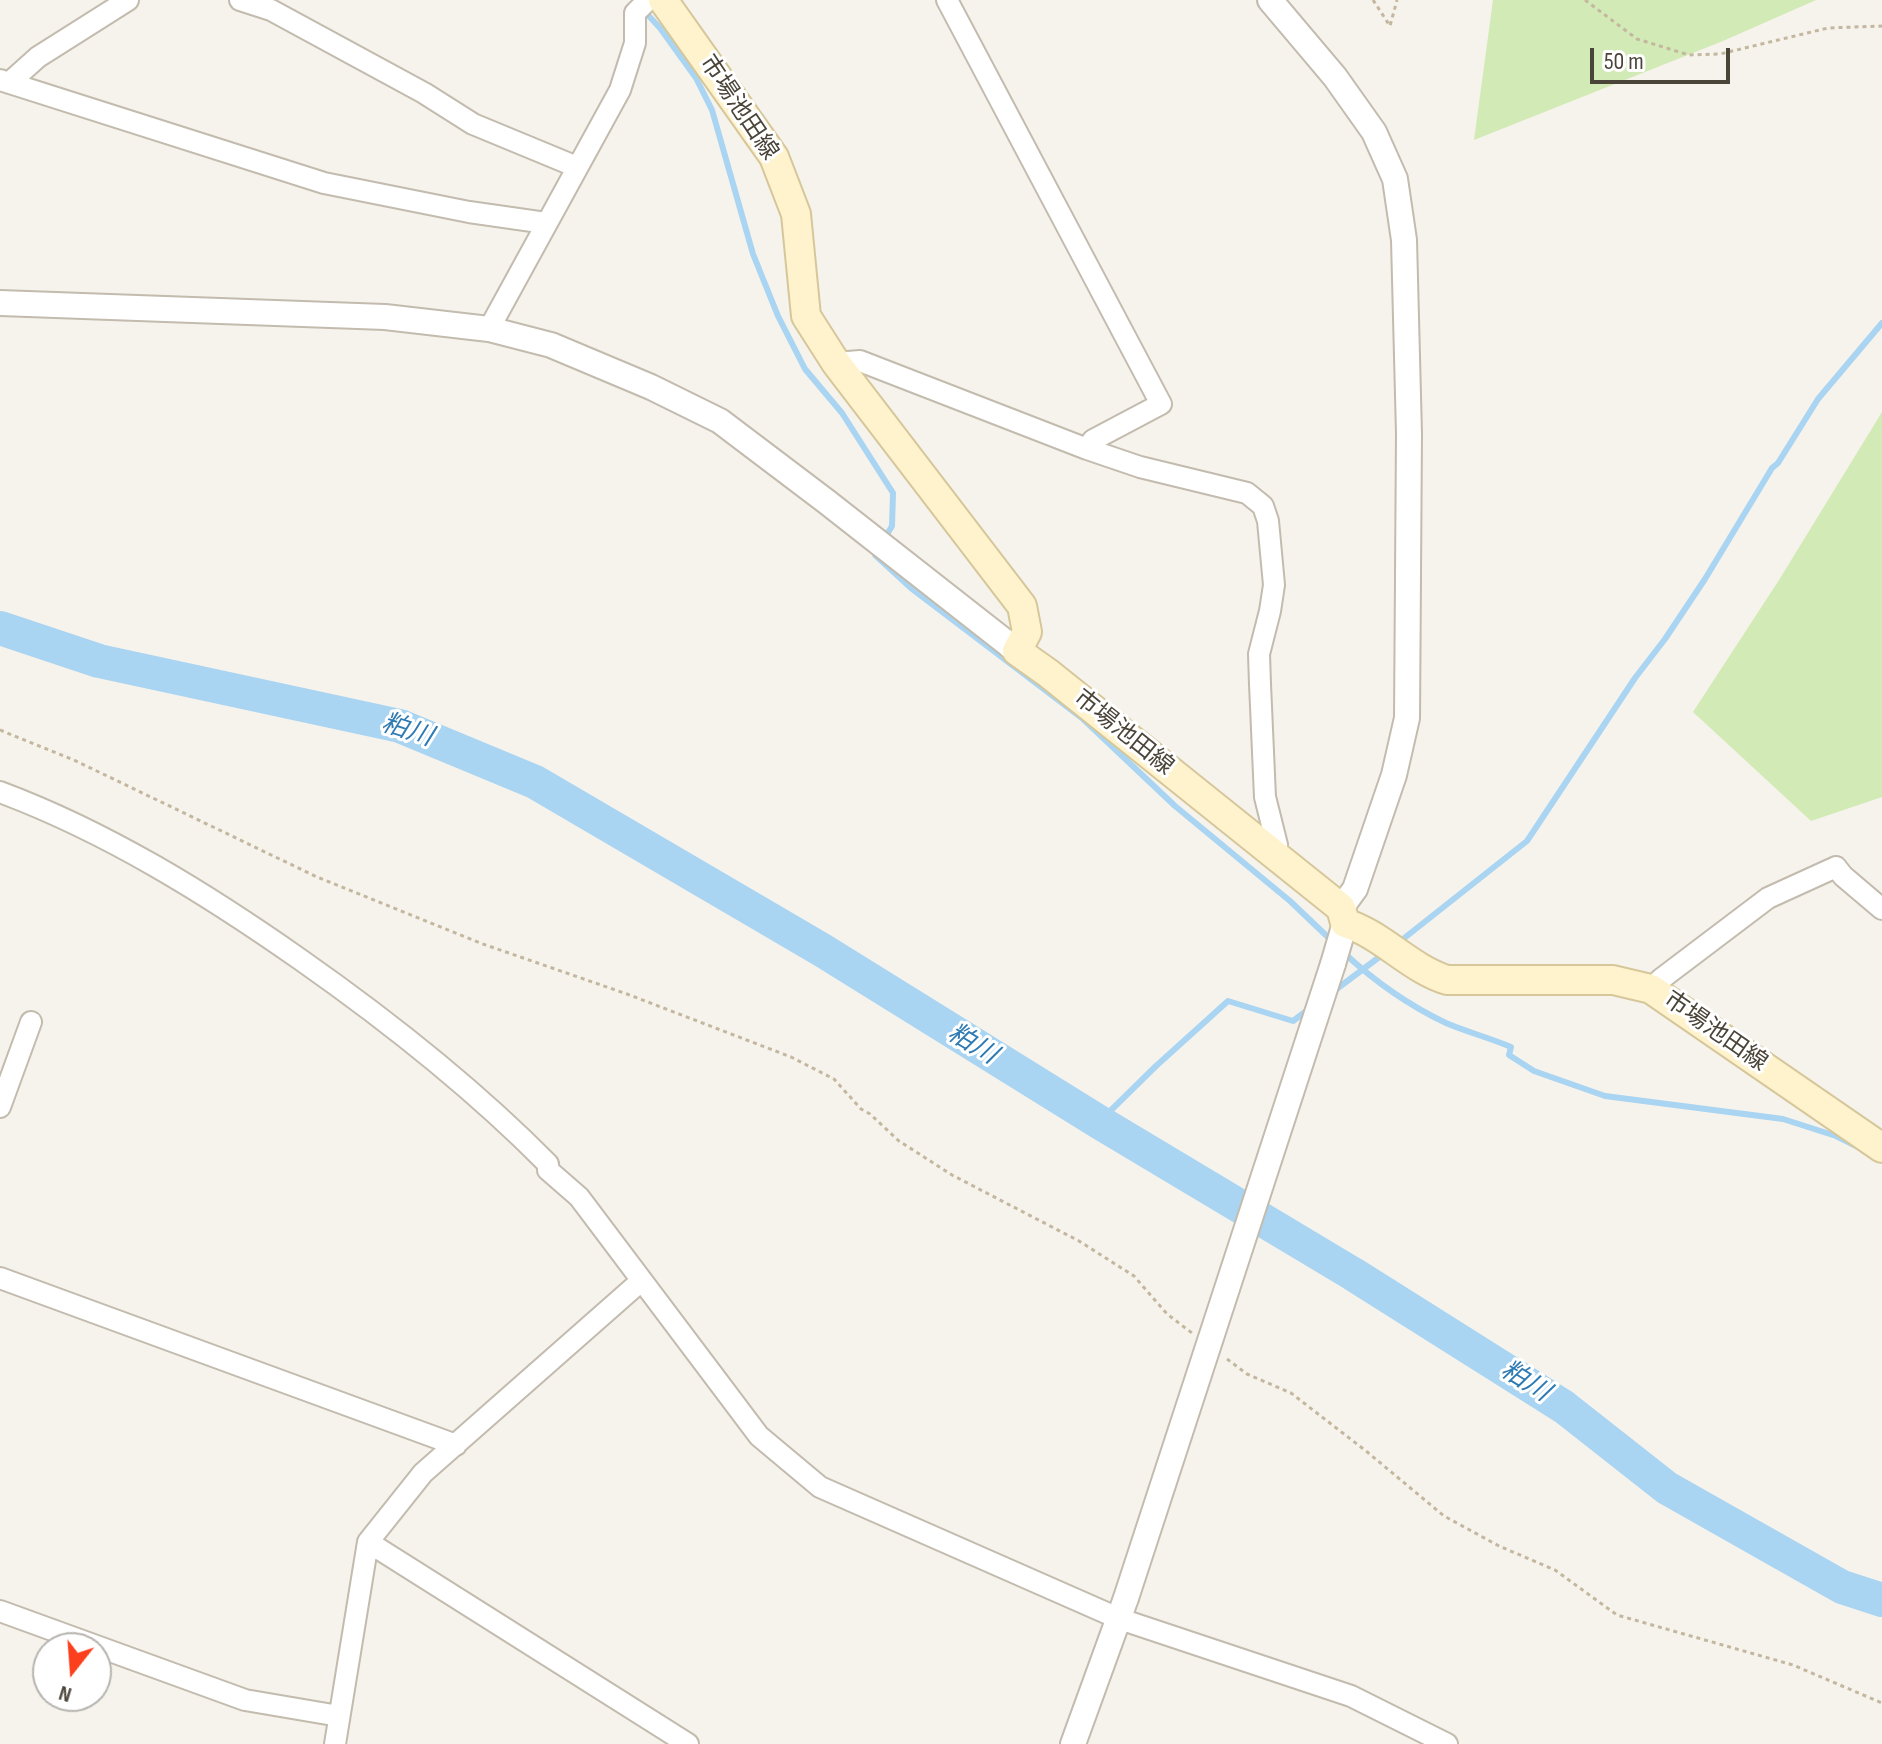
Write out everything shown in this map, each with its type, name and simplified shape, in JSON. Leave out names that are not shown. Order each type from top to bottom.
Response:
[{"type":"main road","name":"市場池田線","points":[[663,0],[774,157],[796,214],[806,316],[836,363],[1022,606],[1027,632],[1017,651],[1274,854],[1343,915],[1428,974],[1447,980],[1613,980],[1651,989],[1882,1148]]},
{"type":"street","points":[[4,82],[128,0]]},
{"type":"street","points":[[240,0],[271,10],[424,93],[473,124],[577,167]]},
{"type":"street","points":[[489,329],[620,90],[635,43],[635,13],[648,0]]},
{"type":"street","points":[[947,0],[1161,404],[1093,440],[1087,449]]},
{"type":"street","points":[[1073,1744],[1123,1609],[1333,964],[1343,915],[1394,775],[1407,718],[1409,434],[1404,240],[1395,179],[1374,132],[1335,77],[1270,0]]},
{"type":"street","points":[[4,82],[324,183],[469,212],[546,223]]},
{"type":"street","points":[[0,303],[385,317],[489,329],[551,345],[651,387],[720,421],[1017,651]]},
{"type":"street","points":[[836,363],[860,361],[1087,449],[1140,467],[1247,493],[1263,506],[1268,521],[1274,585],[1259,654],[1265,797],[1277,845],[1274,854]]},
{"type":"street","points":[[0,792],[34,805],[122,849],[226,907],[346,992],[505,1120],[548,1164],[548,1170],[579,1197],[759,1436],[820,1487],[1123,1609],[1351,1696],[1447,1744]]},
{"type":"street","points":[[1651,989],[1768,898],[1836,867],[1882,909]]},
{"type":"street","points":[[0,1107],[31,1022]]},
{"type":"street","points":[[0,1278],[456,1445]]},
{"type":"street","points":[[335,1744],[368,1542],[423,1473],[641,1281]]},
{"type":"street","points":[[368,1542],[688,1744]]},
{"type":"street","points":[[0,1611],[245,1700],[339,1716]]},
{"type":"path","points":[[1373,0],[1390,26],[1397,0]]},
{"type":"path","points":[[1585,0],[1637,39],[1689,55],[1720,54],[1828,28],[1882,26]]},
{"type":"path","points":[[0,730],[76,761],[317,877],[480,943],[627,994],[805,1064],[834,1079],[861,1109],[899,1141],[952,1175],[1079,1241],[1134,1276],[1167,1314],[1202,1340]]},
{"type":"path","points":[[1224,1357],[1247,1374],[1291,1393],[1444,1516],[1499,1546],[1555,1570],[1617,1615],[1793,1665],[1882,1703]]},
{"type":"green space","points":[[1493,0],[1816,0],[1723,41],[1474,140]]},
{"type":"green space","points":[[1882,412],[1882,797],[1811,821],[1693,712],[1779,580]]},
{"type":"waterway","points":[[634,0],[660,28],[696,78],[712,110],[753,254],[778,316],[805,369],[842,413],[893,493],[892,526],[883,541]]},
{"type":"waterway","points":[[1398,943],[1527,841],[1705,579],[1818,399],[1882,323]]},
{"type":"waterway","points":[[877,551],[875,555],[911,588],[1082,718],[1175,806],[1290,901],[1332,941]]},
{"type":"waterway","name":"粕川","points":[[0,628],[99,661],[400,726],[535,782],[822,950],[1099,1122],[1353,1274],[1564,1407],[1667,1488],[1842,1587],[1882,1600]]},
{"type":"waterway","points":[[1343,952],[1379,982],[1418,1008],[1446,1023],[1511,1047],[1509,1055],[1534,1071],[1605,1096],[1783,1119],[1836,1136],[1858,1147]]},
{"type":"waterway","points":[[1334,991],[1386,952]]},
{"type":"waterway","points":[[1099,1122],[1228,1001],[1293,1021],[1309,1009]]}]
